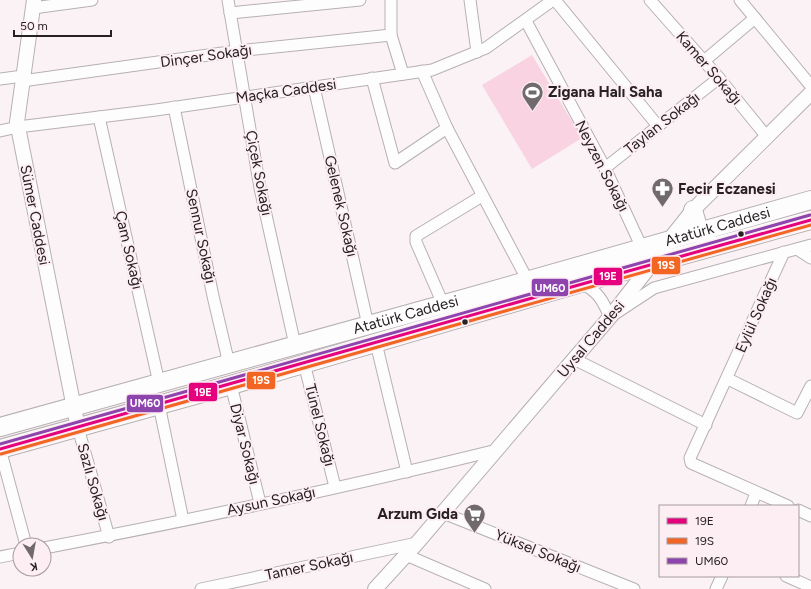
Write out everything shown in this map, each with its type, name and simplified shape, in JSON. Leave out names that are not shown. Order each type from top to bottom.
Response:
[{"type":"main road","name":"Atatürk Caddesi","points":[[0,424],[73,407],[229,364],[811,200]]},
{"type":"main road","points":[[693,210],[699,231],[704,237],[719,246]]},
{"type":"main road","name":"Atatürk Caddesi","points":[[0,449],[230,385],[581,283],[811,220]]},
{"type":"street","points":[[34,4],[92,0]]},
{"type":"street","name":"Çiçek Sokağı","points":[[228,0],[260,188],[295,345]]},
{"type":"street","points":[[230,13],[360,0]]},
{"type":"street","points":[[391,0],[391,35],[402,74]]},
{"type":"street","points":[[470,0],[477,52]]},
{"type":"street","points":[[554,0],[658,126]]},
{"type":"street","name":"Maçka Caddesi","points":[[0,131],[18,127],[174,107],[437,68],[486,48],[554,0]]},
{"type":"street","name":"Kamer Sokağı","points":[[650,0],[719,78],[767,137]]},
{"type":"street","points":[[740,0],[811,86]]},
{"type":"street","name":"Sümer Caddesi","points":[[34,4],[17,122],[78,428]]},
{"type":"street","points":[[704,61],[755,18]]},
{"type":"street","name":"Neyzen Sokağı","points":[[526,20],[605,168],[642,248]]},
{"type":"street","name":"Dinçer Sokağı","points":[[0,79],[23,79],[237,51],[391,35]]},
{"type":"street","points":[[422,71],[447,128],[528,280]]},
{"type":"street","points":[[372,78],[395,163],[447,128]]},
{"type":"street","name":"Taylan Sokağı","points":[[605,168],[719,78]]},
{"type":"street","name":"Gelenek Sokağı","points":[[314,87],[368,325]]},
{"type":"street","name":"Uysal Caddesi","points":[[375,589],[406,554],[417,544],[574,360],[610,317],[693,210],[811,93]]},
{"type":"street","name":"Sennur Sokağı","points":[[174,107],[213,296],[229,364]]},
{"type":"street","name":"Çam Sokağı","points":[[99,117],[159,383]]},
{"type":"street","points":[[443,304],[416,242],[416,236],[482,196]]},
{"type":"street","points":[[581,283],[593,288],[604,302],[610,317],[654,288],[811,245]]},
{"type":"street","points":[[797,249],[811,258]]},
{"type":"street","name":"Eylül Sokağı","points":[[756,493],[690,463],[690,458],[728,378],[784,252]]},
{"type":"street","points":[[376,343],[407,472]]},
{"type":"street","points":[[574,360],[706,425]]},
{"type":"street","name":"Tünel Sokağı","points":[[304,363],[335,487]]},
{"type":"street","points":[[728,378],[797,413],[811,386]]},
{"type":"street","name":"Diyar Sokağı","points":[[230,385],[260,503]]},
{"type":"street","points":[[160,405],[183,520]]},
{"type":"street","name":"Sazlı Sokağı","points":[[78,428],[109,536]]},
{"type":"street","points":[[0,449],[24,537]]},
{"type":"street","name":"Aysun Sokağı","points":[[52,547],[109,536],[407,472],[497,450]]},
{"type":"street","points":[[751,505],[756,493],[786,505]]},
{"type":"street","points":[[799,510],[811,516]]},
{"type":"street","name":"Yüksel Sokağı","points":[[443,513],[634,589]]},
{"type":"street","name":"Tamer Sokağı","points":[[201,589],[417,544]]},
{"type":"street","points":[[406,554],[485,589]]},
{"type":"street","points":[[0,557],[12,555]]},
{"type":"street","points":[[716,589],[722,577]]},
{"type":"street","points":[[788,577],[811,587]]},
{"type":"shaded area","name":"Zigana Halı Saha","points":[[532,55],[582,138],[532,169],[482,85]]},
{"type":"transit line","name":"UM60","points":[[0,444],[607,271],[810,215]]},
{"type":"transit line","name":"19E","points":[[0,449],[608,276],[811,220]]},
{"type":"transit line","name":"19S","points":[[1,454],[608,281],[811,225]]},
{"type":"place","name":"Zigana Halı Saha","points":[[532,112]]},
{"type":"place","name":"Fecir Eczanesi","points":[[662,208]]},
{"type":"place","name":"Arzum Gıda","points":[[474,534]]}]
